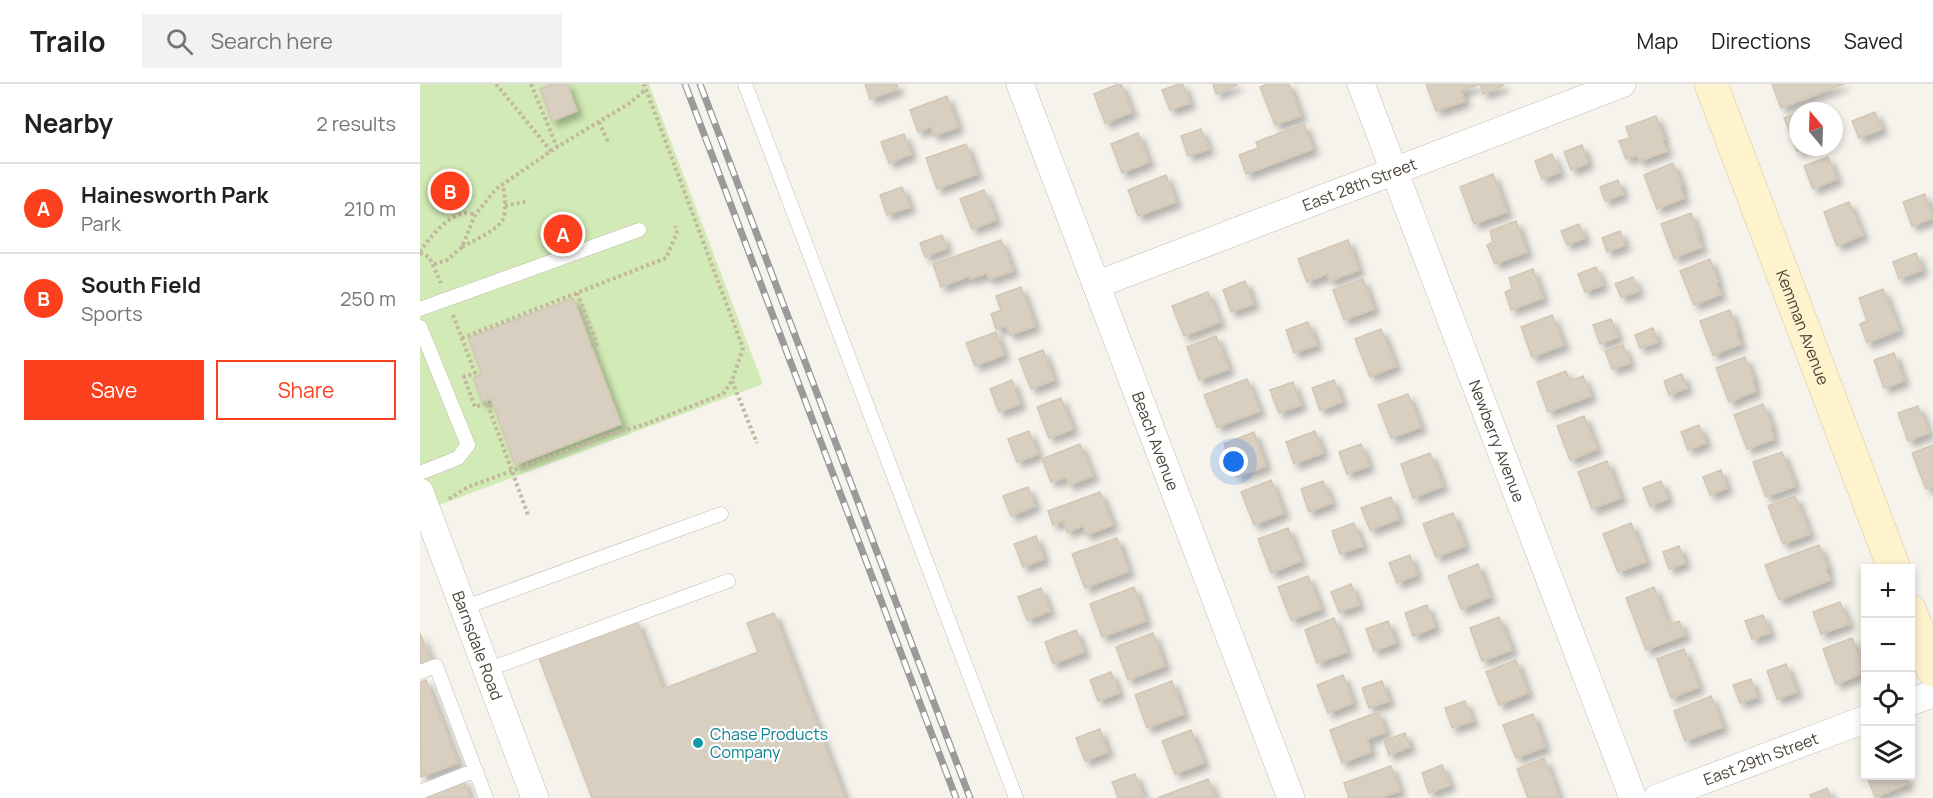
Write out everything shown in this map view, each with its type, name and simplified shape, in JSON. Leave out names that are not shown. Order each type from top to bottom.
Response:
[{"type":"street","name":"Beach Avenue","points":[[1020,84],[1291,798]]},
{"type":"street","name":"Newberry Avenue","points":[[1361,84],[1633,798]]},
{"type":"street","name":"East 28th Street","points":[[1096,285],[1622,84]]},
{"type":"street","name":"Kemman Avenue","points":[[1711,84],[1892,564]]},
{"type":"street","name":"Barnsdale Road","points":[[420,492],[535,798]]},
{"type":"street","points":[[1914,618],[1933,670]]},
{"type":"street","points":[[1915,701],[1933,694]]},
{"type":"street","name":"East 29th Street","points":[[1657,798],[1861,721]]},
{"type":"lane","points":[[745,84],[1016,798]]},
{"type":"lane","points":[[420,309],[639,230]]},
{"type":"lane","points":[[420,327],[468,445],[458,458],[420,473]]},
{"type":"lane","points":[[463,608],[721,514]]},
{"type":"lane","points":[[487,670],[728,581]]},
{"type":"lane","points":[[420,672],[436,666],[486,798]]},
{"type":"lane","points":[[420,792],[476,770]]},
{"type":"path","points":[[496,84],[551,151]]},
{"type":"path","points":[[531,84],[557,147]]},
{"type":"path","points":[[446,500],[468,487],[723,394],[732,381],[743,348],[645,87],[630,103],[557,147],[503,184],[487,199],[476,215],[462,247]]},
{"type":"path","points":[[599,122],[609,144]]},
{"type":"path","points":[[434,264],[447,260],[462,247],[494,229],[503,219],[505,206],[503,184]]},
{"type":"path","points":[[505,206],[527,201]]},
{"type":"path","points":[[476,215],[471,213],[460,215],[440,225],[420,252],[429,257],[434,264],[475,373],[464,377],[476,407],[486,403],[528,515]]},
{"type":"path","points":[[462,338],[666,258],[677,233],[675,226]]},
{"type":"path","points":[[577,293],[597,344],[591,346]]},
{"type":"path","points":[[732,381],[757,443]]},
{"type":"green space","points":[[420,84],[649,84],[763,384],[431,508],[420,479]]},
{"type":"building","points":[[552,84],[567,84],[577,111],[552,121],[540,89]]},
{"type":"building","points":[[865,84],[897,84],[898,89],[870,99]]},
{"type":"building","points":[[1121,84],[1132,112],[1105,123],[1094,94]]},
{"type":"building","points":[[1183,84],[1190,103],[1170,110],[1162,90]]},
{"type":"building","points":[[1213,84],[1237,84],[1237,85],[1216,94]]},
{"type":"building","points":[[1269,84],[1289,84],[1301,116],[1275,125],[1260,87]]},
{"type":"building","points":[[1426,84],[1480,84],[1461,91],[1465,101],[1436,111]]},
{"type":"building","points":[[1480,84],[1503,84],[1503,86],[1483,94]]},
{"type":"building","points":[[1772,84],[1844,84],[1797,102],[1789,102],[1789,105],[1781,108]]},
{"type":"building","points":[[947,96],[958,127],[934,136],[931,127],[918,132],[910,110]]},
{"type":"building","points":[[1875,112],[1882,129],[1859,138],[1852,121]]},
{"type":"building","points":[[1656,116],[1667,151],[1640,161],[1637,155],[1626,159],[1619,141],[1630,138],[1626,127]]},
{"type":"building","points":[[1789,116],[1789,131],[1784,118]]},
{"type":"building","points":[[1304,124],[1313,149],[1246,174],[1239,155],[1258,148],[1256,142]]},
{"type":"building","points":[[1201,129],[1209,149],[1188,156],[1181,136]]},
{"type":"building","points":[[1138,133],[1149,162],[1122,173],[1111,144]]},
{"type":"building","points":[[904,134],[911,154],[889,163],[881,142]]},
{"type":"building","points":[[966,144],[977,174],[937,189],[926,158]]},
{"type":"building","points":[[1582,145],[1588,163],[1571,170],[1564,152]]},
{"type":"building","points":[[1552,154],[1560,172],[1542,179],[1535,161]]},
{"type":"building","points":[[1828,157],[1837,179],[1813,189],[1804,166]]},
{"type":"building","points":[[1673,163],[1684,198],[1657,209],[1644,175]]},
{"type":"building","points":[[1493,174],[1507,212],[1474,224],[1460,187]]},
{"type":"building","points":[[1166,175],[1176,202],[1138,216],[1128,190]]},
{"type":"building","points":[[1618,180],[1623,194],[1605,201],[1600,187]]},
{"type":"building","points":[[902,187],[910,207],[887,215],[880,195]]},
{"type":"building","points":[[984,190],[996,220],[972,229],[960,199]]},
{"type":"building","points":[[1925,194],[1933,218],[1912,226],[1903,202]]},
{"type":"building","points":[[1849,202],[1863,235],[1837,246],[1824,212]]},
{"type":"building","points":[[1691,213],[1702,247],[1674,258],[1661,224]]},
{"type":"building","points":[[1516,221],[1527,252],[1495,264],[1487,245],[1493,242],[1490,231]]},
{"type":"building","points":[[1579,224],[1585,238],[1567,245],[1561,231]]},
{"type":"building","points":[[1620,231],[1625,245],[1607,252],[1602,238]]},
{"type":"building","points":[[942,235],[947,248],[925,257],[920,243]]},
{"type":"building","points":[[1001,240],[1013,271],[989,279],[987,273],[970,279],[969,276],[941,287],[933,264]]},
{"type":"building","points":[[1348,240],[1359,270],[1330,281],[1327,274],[1307,282],[1298,259]]},
{"type":"building","points":[[1916,253],[1922,270],[1899,279],[1893,262]]},
{"type":"building","points":[[1710,259],[1721,294],[1694,305],[1680,271]]},
{"type":"building","points":[[1596,267],[1603,285],[1585,292],[1578,274]]},
{"type":"building","points":[[1533,269],[1543,298],[1511,310],[1505,292],[1512,289],[1509,278]]},
{"type":"building","points":[[1633,277],[1639,291],[1621,297],[1615,284]]},
{"type":"building","points":[[1363,279],[1374,309],[1344,320],[1333,290]]},
{"type":"building","points":[[1245,281],[1254,304],[1231,312],[1223,290]]},
{"type":"building","points":[[1021,287],[1035,326],[1010,335],[1006,326],[996,329],[991,314],[1001,310],[996,296]]},
{"type":"building","points":[[1883,289],[1899,330],[1867,343],[1860,324],[1867,321],[1859,298]]},
{"type":"building","points":[[1208,292],[1220,322],[1184,336],[1172,306]]},
{"type":"building","points":[[573,298],[621,424],[515,465],[491,399],[482,402],[473,378],[482,374],[468,338]]},
{"type":"building","points":[[1730,310],[1741,344],[1713,355],[1700,321]]},
{"type":"building","points":[[1552,315],[1564,345],[1532,357],[1521,327]]},
{"type":"building","points":[[1611,319],[1618,337],[1600,344],[1593,325]]},
{"type":"building","points":[[1308,322],[1317,345],[1294,353],[1286,330]]},
{"type":"building","points":[[1653,328],[1658,342],[1640,348],[1635,335]]},
{"type":"building","points":[[1381,329],[1396,366],[1370,377],[1355,339]]},
{"type":"building","points":[[996,332],[1004,355],[975,366],[966,343]]},
{"type":"building","points":[[1216,336],[1229,369],[1199,380],[1187,347]]},
{"type":"building","points":[[1623,345],[1630,363],[1612,369],[1605,351]]},
{"type":"building","points":[[1043,350],[1054,380],[1031,389],[1019,359]]},
{"type":"building","points":[[1894,353],[1904,381],[1884,388],[1874,360]]},
{"type":"building","points":[[1745,357],[1756,391],[1729,402],[1716,368]]},
{"type":"building","points":[[1566,371],[1570,381],[1583,376],[1591,396],[1548,412],[1537,382]]},
{"type":"building","points":[[1682,374],[1687,388],[1669,395],[1664,381]]},
{"type":"building","points":[[1247,379],[1260,411],[1217,427],[1204,395]]},
{"type":"building","points":[[1012,380],[1020,404],[999,412],[990,389]]},
{"type":"building","points":[[1334,380],[1342,402],[1320,410],[1312,388]]},
{"type":"building","points":[[1293,382],[1301,405],[1279,413],[1270,390]]},
{"type":"building","points":[[1408,394],[1421,427],[1391,438],[1378,405]]},
{"type":"building","points":[[1061,398],[1073,429],[1049,438],[1037,407]]},
{"type":"building","points":[[1763,404],[1774,439],[1747,449],[1734,415]]},
{"type":"building","points":[[1918,406],[1929,433],[1908,441],[1898,413]]},
{"type":"building","points":[[1584,416],[1597,449],[1570,460],[1557,426]]},
{"type":"building","points":[[1699,425],[1706,443],[1688,450],[1681,432]]},
{"type":"building","points":[[1029,431],[1038,454],[1017,462],[1008,439]]},
{"type":"building","points":[[1315,431],[1323,453],[1294,464],[1286,442]]},
{"type":"building","points":[[1254,432],[1266,466],[1237,477],[1224,444]]},
{"type":"building","points":[[1080,444],[1093,476],[1069,485],[1066,477],[1051,482],[1042,459]]},
{"type":"building","points":[[1361,444],[1369,466],[1347,474],[1339,452]]},
{"type":"building","points":[[1933,445],[1933,486],[1926,489],[1912,453]]},
{"type":"building","points":[[1782,452],[1795,486],[1766,497],[1753,462]]},
{"type":"building","points":[[1430,453],[1443,486],[1413,498],[1401,464]]},
{"type":"building","points":[[1607,461],[1621,498],[1592,509],[1578,472]]},
{"type":"building","points":[[1721,470],[1727,488],[1710,495],[1703,477]]},
{"type":"building","points":[[1271,480],[1284,513],[1254,525],[1241,492]]},
{"type":"building","points":[[1323,481],[1332,503],[1309,512],[1301,489]]},
{"type":"building","points":[[1661,481],[1668,499],[1650,506],[1643,488]]},
{"type":"building","points":[[1028,487],[1035,506],[1011,516],[1003,496]]},
{"type":"building","points":[[1100,492],[1113,525],[1086,535],[1083,526],[1067,532],[1063,521],[1053,525],[1048,511]]},
{"type":"building","points":[[1795,496],[1810,534],[1783,544],[1768,506]]},
{"type":"building","points":[[1391,497],[1399,519],[1370,530],[1361,508]]},
{"type":"building","points":[[1453,513],[1465,546],[1436,557],[1423,524]]},
{"type":"building","points":[[1354,523],[1363,546],[1340,554],[1332,531]]},
{"type":"building","points":[[1631,523],[1646,562],[1618,572],[1603,534]]},
{"type":"building","points":[[1288,528],[1301,561],[1271,573],[1258,539]]},
{"type":"building","points":[[1036,536],[1044,559],[1023,567],[1014,544]]},
{"type":"building","points":[[1117,538],[1129,571],[1085,588],[1072,554]]},
{"type":"building","points":[[1819,545],[1830,580],[1779,600],[1765,565]]},
{"type":"building","points":[[1679,546],[1685,563],[1669,569],[1663,552]]},
{"type":"building","points":[[1410,555],[1417,575],[1397,583],[1389,563]]},
{"type":"building","points":[[1478,564],[1490,597],[1461,609],[1448,576]]},
{"type":"building","points":[[1308,576],[1321,609],[1291,620],[1278,587]]},
{"type":"building","points":[[1351,584],[1359,605],[1339,612],[1331,592]]},
{"type":"building","points":[[1134,587],[1146,621],[1102,637],[1090,604]]},
{"type":"building","points":[[1654,587],[1669,625],[1679,621],[1685,635],[1646,650],[1626,598]]},
{"type":"building","points":[[1041,588],[1050,611],[1027,620],[1018,597]]},
{"type":"building","points":[[1840,602],[1849,624],[1821,634],[1813,612]]},
{"type":"building","points":[[1427,605],[1435,627],[1413,636],[1405,613]]},
{"type":"building","name":"Chase Products Company","points":[[774,613],[845,798],[592,798],[539,658],[637,621],[663,689],[758,652],[747,623]]},
{"type":"building","points":[[1763,615],[1770,633],[1752,639],[1745,621]]},
{"type":"building","points":[[1499,617],[1512,650],[1482,661],[1470,628]]},
{"type":"building","points":[[1334,618],[1347,652],[1317,663],[1305,630]]},
{"type":"building","points":[[1388,621],[1396,643],[1374,651],[1366,629]]},
{"type":"building","points":[[1076,630],[1084,652],[1053,664],[1045,642]]},
{"type":"building","points":[[420,633],[431,660],[420,664]]},
{"type":"building","points":[[1153,633],[1165,666],[1128,680],[1116,647]]},
{"type":"building","points":[[1852,638],[1861,661],[1859,662],[1861,674],[1836,684],[1823,649]]},
{"type":"building","points":[[1684,649],[1699,687],[1671,698],[1657,659]]},
{"type":"building","points":[[1516,660],[1528,693],[1499,705],[1486,672]]},
{"type":"building","points":[[1786,664],[1797,692],[1777,699],[1767,671]]},
{"type":"building","points":[[1111,672],[1119,693],[1098,701],[1090,680]]},
{"type":"building","points":[[1343,675],[1353,703],[1328,713],[1317,685]]},
{"type":"building","points":[[1751,679],[1757,697],[1740,703],[1733,685]]},
{"type":"building","points":[[426,680],[458,763],[421,777],[420,682]]},
{"type":"building","points":[[1172,681],[1184,714],[1147,728],[1135,695]]},
{"type":"building","points":[[1382,681],[1389,701],[1369,708],[1362,688]]},
{"type":"building","points":[[1711,696],[1723,727],[1685,741],[1674,711]]},
{"type":"building","points":[[1465,701],[1473,721],[1452,728],[1445,708]]},
{"type":"building","points":[[1378,712],[1386,732],[1367,739],[1371,752],[1342,763],[1330,730]]},
{"type":"building","points":[[1533,714],[1545,747],[1516,758],[1503,725]]},
{"type":"building","points":[[1100,729],[1108,752],[1085,761],[1076,738]]},
{"type":"building","points":[[1191,730],[1204,763],[1175,774],[1162,741]]},
{"type":"building","points":[[1405,733],[1410,747],[1389,755],[1384,741]]},
{"type":"building","points":[[1544,758],[1559,796],[1528,798],[1517,769]]},
{"type":"building","points":[[1442,765],[1450,785],[1429,793],[1422,773]]},
{"type":"building","points":[[1391,766],[1400,791],[1380,798],[1349,798],[1344,783]]},
{"type":"building","points":[[1135,774],[1144,797],[1118,798],[1112,782]]},
{"type":"building","points":[[463,779],[470,798],[428,798],[426,793]]},
{"type":"building","points":[[1208,779],[1216,798],[1157,798]]},
{"type":"building","points":[[1869,780],[1906,780],[1908,784],[1875,797]]},
{"type":"building","points":[[1827,788],[1831,798],[1811,798],[1810,795]]},
{"type":"railway","points":[[685,84],[956,798]]},
{"type":"railway","points":[[700,84],[970,798]]},
{"type":"place","name":"South Field","points":[[450,191]]},
{"type":"place","name":"Hainesworth Park","points":[[563,234]]},
{"type":"place","name":"Chase Products Company","points":[[698,743]]}]
